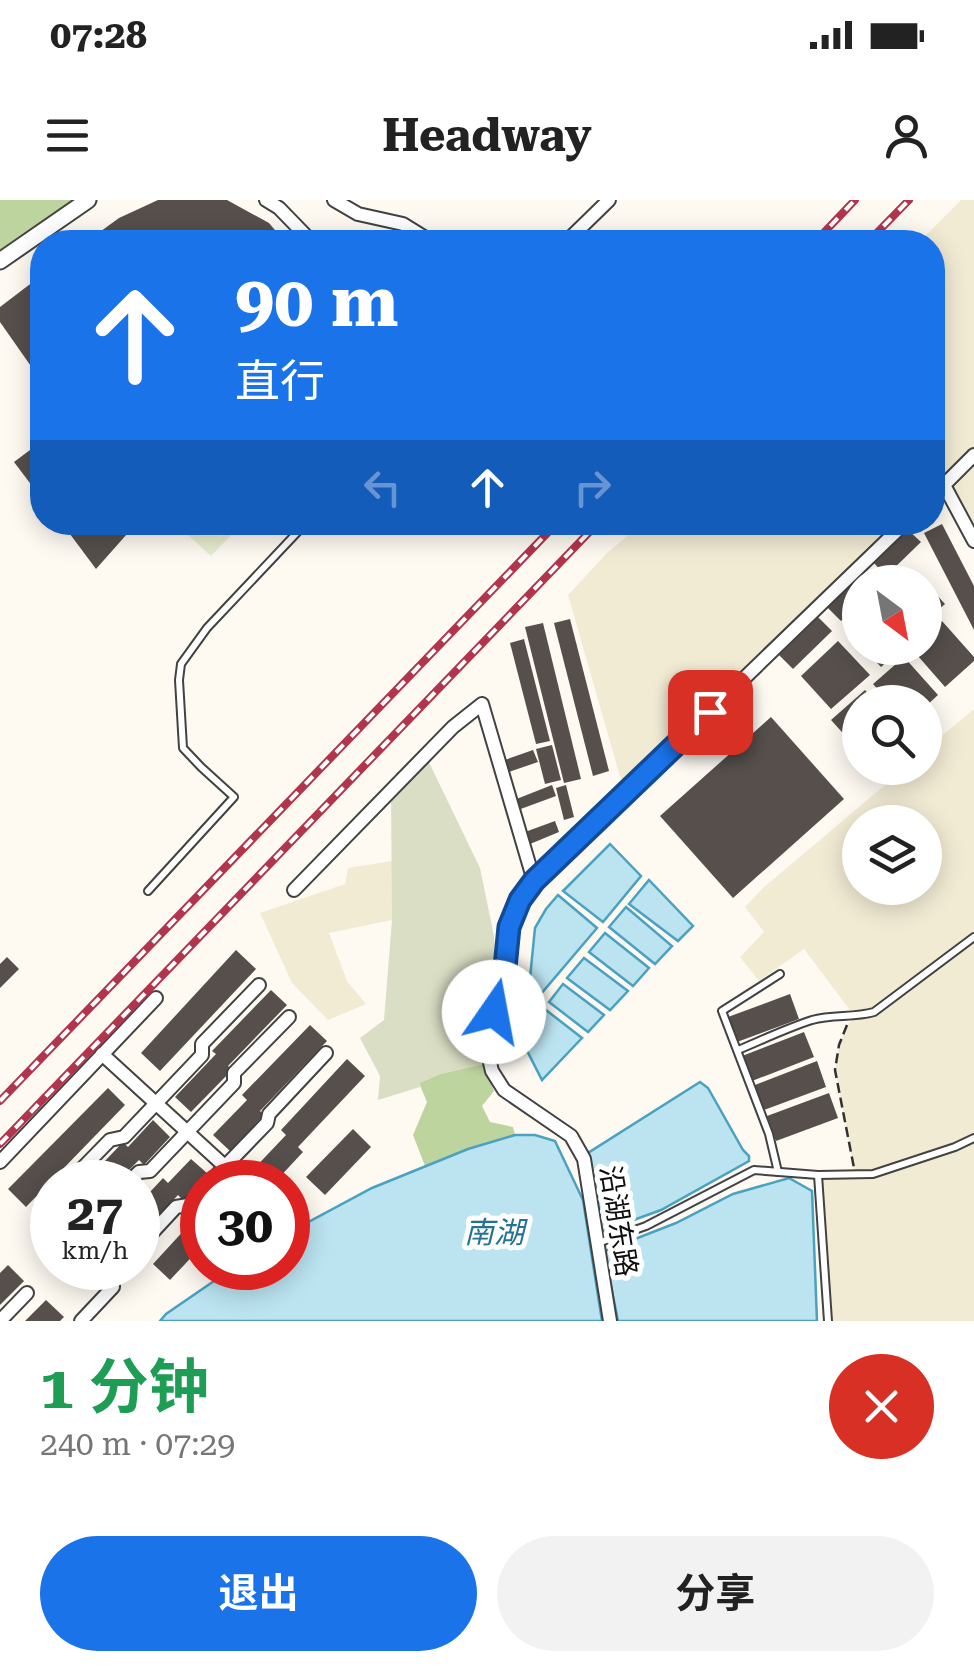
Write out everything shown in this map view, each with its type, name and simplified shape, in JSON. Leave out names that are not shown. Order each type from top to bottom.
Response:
[{"type":"street","points":[[45,230],[88,200]]},
{"type":"street","points":[[266,200],[300,230]]},
{"type":"street","points":[[334,200],[358,214],[403,224],[413,230]]},
{"type":"street","points":[[578,230],[609,200]]},
{"type":"street","points":[[0,261],[30,240]]},
{"type":"street","points":[[945,485],[974,454]]},
{"type":"street","points":[[945,488],[974,542]]},
{"type":"street","name":"沿湖东路","points":[[610,1321],[584,1158],[571,1136],[504,1090],[492,1072],[486,1046],[504,978],[509,927],[520,900],[534,881],[893,535]]},
{"type":"street","points":[[294,890],[453,727],[482,704],[534,881]]},
{"type":"street","points":[[91,1160],[110,1140],[124,1137],[156,1104],[202,1056],[202,1044],[260,984]]},
{"type":"street","points":[[0,1162],[156,998]]},
{"type":"street","points":[[160,1160],[234,1083],[234,1074],[289,1016]]},
{"type":"street","points":[[102,1054],[217,1160]]},
{"type":"street","points":[[232,1160],[326,1054]]},
{"type":"street","points":[[160,1224],[180,1206]]},
{"type":"street","points":[[82,1321],[109,1290]]},
{"type":"street","points":[[0,1321],[27,1293]]},
{"type":"lane","points":[[148,891],[234,797],[183,748],[181,664],[207,628],[295,535]]},
{"type":"lane","points":[[738,1050],[812,1020],[874,1012],[974,936]]},
{"type":"lane","points":[[778,1172],[768,1134],[722,1011],[780,974]]},
{"type":"lane","points":[[597,1244],[646,1226],[754,1170],[873,1174],[974,1138]]},
{"type":"lane","points":[[818,1175],[828,1321]]},
{"type":"path","points":[[855,1017],[839,1045],[835,1070],[855,1174]]},
{"type":"shaded area","points":[[961,200],[974,200],[974,541],[945,488],[945,230],[931,230]]},
{"type":"shaded area","points":[[629,535],[894,535],[862,565],[842,565],[842,585],[625,794],[568,595]]},
{"type":"shaded area","points":[[974,709],[974,1321],[828,1321],[818,1175],[855,1174],[835,1070],[839,1045],[855,1017],[804,949],[759,981],[740,957],[764,932],[745,907],[842,821],[842,905],[942,905],[942,805],[861,805],[885,785],[942,785],[942,736]]},
{"type":"shaded area","points":[[392,861],[392,920],[329,933],[347,981],[366,1004],[328,1020],[292,983],[260,913],[345,884],[348,868]]},
{"type":"green space","points":[[0,200],[72,200],[0,250]]},
{"type":"green space","points":[[188,535],[231,535],[211,556]]},
{"type":"green space","points":[[424,752],[480,868],[494,936],[497,976],[480,1044],[483,1064],[440,1074],[419,1083],[420,1087],[378,1100],[380,1076],[360,1038],[384,1020],[392,920],[391,792]]},
{"type":"green space","points":[[483,1064],[494,1091],[482,1106],[490,1122],[513,1127],[515,1135],[425,1166],[413,1135],[427,1102],[419,1083]]},
{"type":"water","points":[[610,844],[641,876],[603,922],[563,891]]},
{"type":"water","points":[[649,880],[693,926],[678,941],[629,904]]},
{"type":"water","points":[[558,895],[597,928],[540,995],[529,988],[535,928]]},
{"type":"water","points":[[626,907],[672,946],[655,964],[609,927]]},
{"type":"water","points":[[605,933],[649,968],[633,986],[589,952]]},
{"type":"water","points":[[584,958],[628,991],[610,1010],[567,978]]},
{"type":"water","points":[[563,984],[604,1015],[588,1032],[549,1002]]},
{"type":"water","points":[[528,996],[582,1038],[542,1080],[518,1033]]},
{"type":"water","points":[[700,1082],[708,1088],[749,1161],[661,1210],[598,1233],[588,1153]]},
{"type":"water","name":"南湖","points":[[515,1135],[555,1141],[583,1200],[602,1321],[160,1321],[201,1290],[310,1290],[310,1221],[372,1188],[468,1149]]},
{"type":"water","points":[[789,1178],[812,1191],[817,1321],[618,1321],[604,1251],[676,1223],[733,1194]]},
{"type":"building","points":[[158,200],[227,200],[275,230],[102,230]]},
{"type":"building","points":[[30,284],[30,365],[0,322],[0,307]]},
{"type":"building","points":[[30,450],[30,483],[14,462]]},
{"type":"building","points":[[945,530],[974,586],[974,630],[925,535],[945,535]]},
{"type":"building","points":[[71,535],[126,535],[96,569]]},
{"type":"building","points":[[899,535],[914,535],[921,542],[897,565],[873,562]]},
{"type":"building","points":[[842,592],[841,621],[827,607]]},
{"type":"building","points":[[818,617],[832,631],[793,669],[779,655]]},
{"type":"building","points":[[570,619],[609,771],[593,776],[554,623]]},
{"type":"building","points":[[942,621],[974,657],[945,687],[926,665],[942,665]]},
{"type":"building","points":[[543,623],[581,779],[564,783],[525,627]]},
{"type":"building","points":[[524,639],[550,741],[536,744],[510,643]]},
{"type":"building","points":[[838,641],[842,645],[842,665],[861,665],[870,675],[859,685],[842,685],[842,699],[831,709],[801,676]]},
{"type":"building","points":[[895,665],[911,665],[929,685],[874,685]]},
{"type":"building","points":[[842,710],[842,732],[831,720]]},
{"type":"building","points":[[771,717],[844,799],[733,898],[660,816]]},
{"type":"building","points":[[552,745],[561,780],[545,784],[536,749]]},
{"type":"building","points":[[533,750],[538,762],[506,773],[502,761]]},
{"type":"building","points":[[552,785],[556,796],[518,810],[514,800]]},
{"type":"building","points":[[566,785],[574,817],[564,820],[556,788]]},
{"type":"building","points":[[555,821],[559,832],[530,844],[525,832]]},
{"type":"building","points":[[236,950],[256,969],[160,1071],[141,1053]]},
{"type":"building","points":[[7,957],[19,969],[0,988],[0,964]]},
{"type":"building","points":[[271,990],[287,1005],[228,1066],[232,1070],[191,1112],[175,1097],[216,1054],[212,1051]]},
{"type":"building","points":[[790,994],[799,1019],[737,1042],[728,1017]]},
{"type":"building","points":[[310,1025],[327,1041],[260,1111],[264,1115],[230,1151],[213,1135],[247,1100],[242,1095]]},
{"type":"building","points":[[804,1032],[814,1057],[752,1081],[742,1056]]},
{"type":"building","points":[[347,1059],[365,1076],[298,1147],[303,1152],[296,1160],[262,1160],[286,1135],[281,1130]]},
{"type":"building","points":[[817,1061],[826,1087],[764,1110],[755,1085]]},
{"type":"building","points":[[108,1088],[125,1105],[72,1160],[37,1160]]},
{"type":"building","points":[[829,1093],[838,1118],[776,1141],[767,1116]]},
{"type":"building","points":[[153,1120],[170,1137],[149,1160],[106,1160],[123,1142],[128,1147]]},
{"type":"building","points":[[353,1129],[371,1147],[325,1195],[310,1181],[310,1173]]},
{"type":"building","points":[[30,1167],[30,1203],[26,1207],[8,1189]]},
{"type":"building","points":[[180,1170],[180,1197],[160,1214],[160,1181],[163,1178],[168,1183]]},
{"type":"building","points":[[180,1235],[180,1269],[170,1280],[160,1271],[160,1256]]},
{"type":"building","points":[[8,1265],[24,1281],[0,1305],[0,1273]]},
{"type":"building","points":[[46,1300],[64,1317],[60,1321],[25,1321]]},
{"type":"railway","points":[[826,230],[855,200]]},
{"type":"railway","points":[[880,230],[909,200]]},
{"type":"railway","points":[[0,1101],[545,535]]},
{"type":"railway","points":[[0,1144],[586,535]]},
{"type":"route","points":[[494,1012],[504,978],[509,927],[520,900],[534,881],[710,712]]}]
